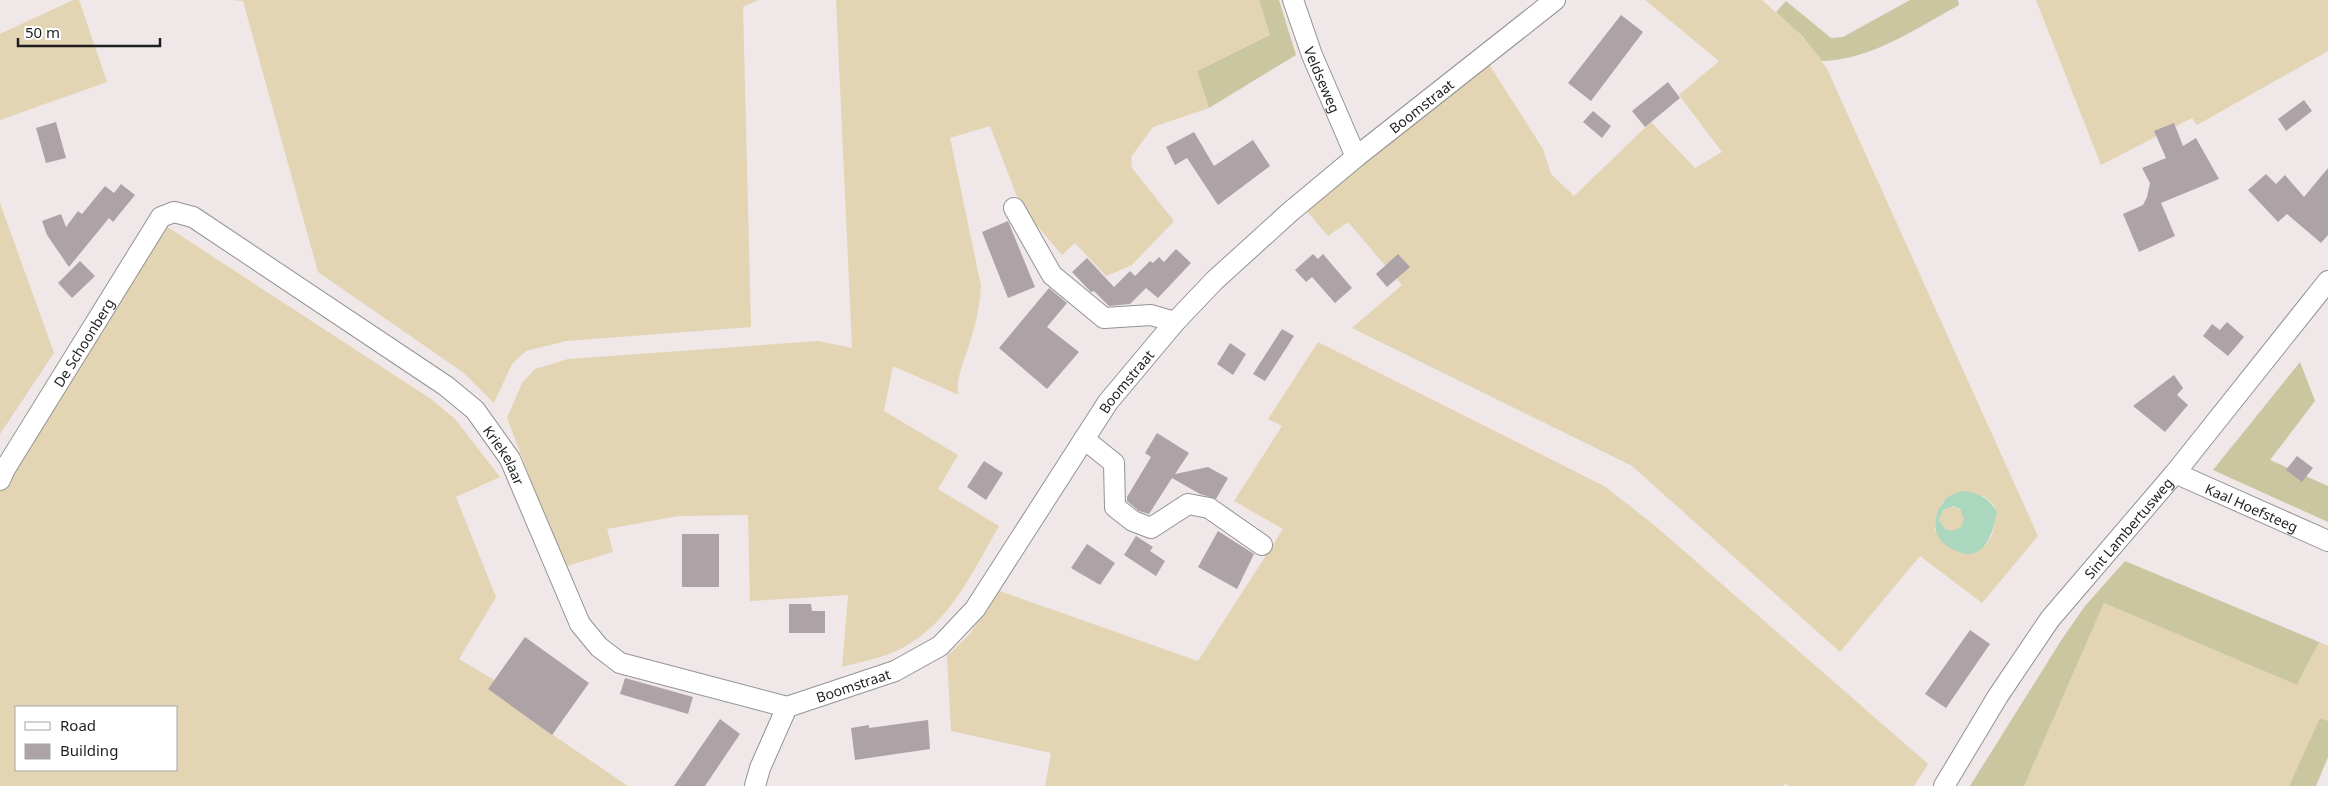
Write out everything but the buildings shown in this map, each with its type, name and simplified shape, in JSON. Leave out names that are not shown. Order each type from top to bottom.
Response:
[{"type":"street","name":"Veldseweg","points":[[1293,0],[1312,55],[1356,157]]},
{"type":"street","name":"Boomstraat","points":[[787,707],[895,671],[940,646],[975,609],[1108,402],[1175,322],[1215,280],[1290,212],[1356,157],[1555,0]]},
{"type":"street","points":[[1014,208],[1052,274],[1104,318],[1151,315],[1175,322]]},
{"type":"street","name":"De Schoonberg","points":[[0,480],[4,469],[161,217],[174,212]]},
{"type":"street","name":"Kriekelaar","points":[[174,212],[193,217],[446,386],[475,410],[510,459],[580,624],[600,647],[620,663],[787,707]]},
{"type":"street","name":"Sint Lambertusweg","points":[[1944,786],[1998,696],[2050,619],[2175,473],[2328,281]]},
{"type":"street","points":[[1084,439],[1114,463],[1115,507],[1133,521],[1151,528],[1188,504],[1209,508],[1262,545]]},
{"type":"street","name":"Kaal Hoefsteeg","points":[[2175,473],[2328,541]]},
{"type":"street","points":[[755,786],[760,768],[787,707]]},
{"type":"shaded area","points":[[73,0],[79,0],[107,82],[0,120],[0,34]]},
{"type":"shaded area","points":[[232,0],[758,0],[743,7],[751,327],[566,341],[526,351],[512,364],[494,403],[464,373],[318,272],[243,1]]},
{"type":"shaded area","points":[[836,0],[1259,0],[1270,35],[1197,71],[1209,108],[1153,127],[1131,157],[1132,168],[1174,221],[1132,265],[1106,276],[1075,243],[1062,255],[1021,207],[990,126],[950,138],[981,286],[975,323],[958,382],[959,395],[893,366],[884,411],[958,455],[938,489],[999,526],[959,594],[948,609],[921,636],[897,651],[842,667],[848,595],[750,601],[748,515],[679,516],[607,529],[613,552],[567,566],[552,536],[507,418],[522,383],[535,369],[568,359],[818,341],[852,348]]},
{"type":"shaded area","points":[[1259,0],[1279,0],[1296,55],[1209,108],[1197,71],[1270,35]]},
{"type":"shaded area","points":[[1645,0],[1762,0],[1798,33],[1814,51],[1828,71],[2038,536],[1982,603],[1920,556],[1840,652],[1632,466],[1352,328],[1402,285],[1348,222],[1328,236],[1304,208],[1487,61],[1543,149],[1551,174],[1574,196],[1651,122],[1695,168],[1722,152],[1679,95],[1719,61]],"holes":[[[1984,496],[1993,504],[1997,512],[1992,535],[1985,546],[1934,530],[1942,502]]]},
{"type":"shaded area","points":[[1910,0],[1958,0],[1959,5],[1910,33],[1876,49],[1840,59],[1822,61],[1803,37],[1776,12],[1786,1],[1831,38],[1843,37]]},
{"type":"shaded area","points":[[2036,0],[2328,0],[2328,51],[2197,125],[2192,118],[2101,165]]},
{"type":"shaded area","points":[[0,203],[54,353],[0,434]]},
{"type":"shaded area","points":[[166,226],[431,399],[455,419],[500,477],[456,497],[496,597],[459,659],[561,720],[553,735],[628,786],[0,786],[0,488]]},
{"type":"shaded area","points":[[1318,342],[1604,486],[1653,524],[1928,764],[1914,786],[1789,786],[1786,783],[1783,786],[1045,786],[1051,753],[951,731],[947,656],[970,634],[997,590],[1198,661],[1283,529],[1234,501],[1282,426],[1268,419]]},
{"type":"shaded area","points":[[2300,362],[2315,401],[2270,460],[2328,486],[2328,522],[2213,470]]},
{"type":"shaded area","points":[[1962,491],[1978,494],[1983,497],[1997,512],[1993,530],[1985,545],[1979,551],[1972,554],[1964,554],[1948,546],[1939,538],[1935,528],[1935,522],[1941,505],[1951,495]],"holes":[[[1953,506],[1960,509],[1964,519],[1961,527],[1952,531],[1945,529],[1939,520],[1943,510]]]},
{"type":"shaded area","points":[[1952,507],[1961,510],[1964,519],[1961,528],[1952,531],[1943,528],[1940,519],[1943,510]]},
{"type":"shaded area","points":[[2125,561],[2319,642],[2297,685],[2104,603],[2024,786],[1970,786],[2062,639],[2085,606]]},
{"type":"shaded area","points":[[2104,603],[2297,685],[2319,642],[2328,646],[2328,721],[2320,719],[2289,786],[2024,786]]},
{"type":"shaded area","points":[[2320,718],[2328,721],[2328,757],[2316,786],[2289,786]]}]
